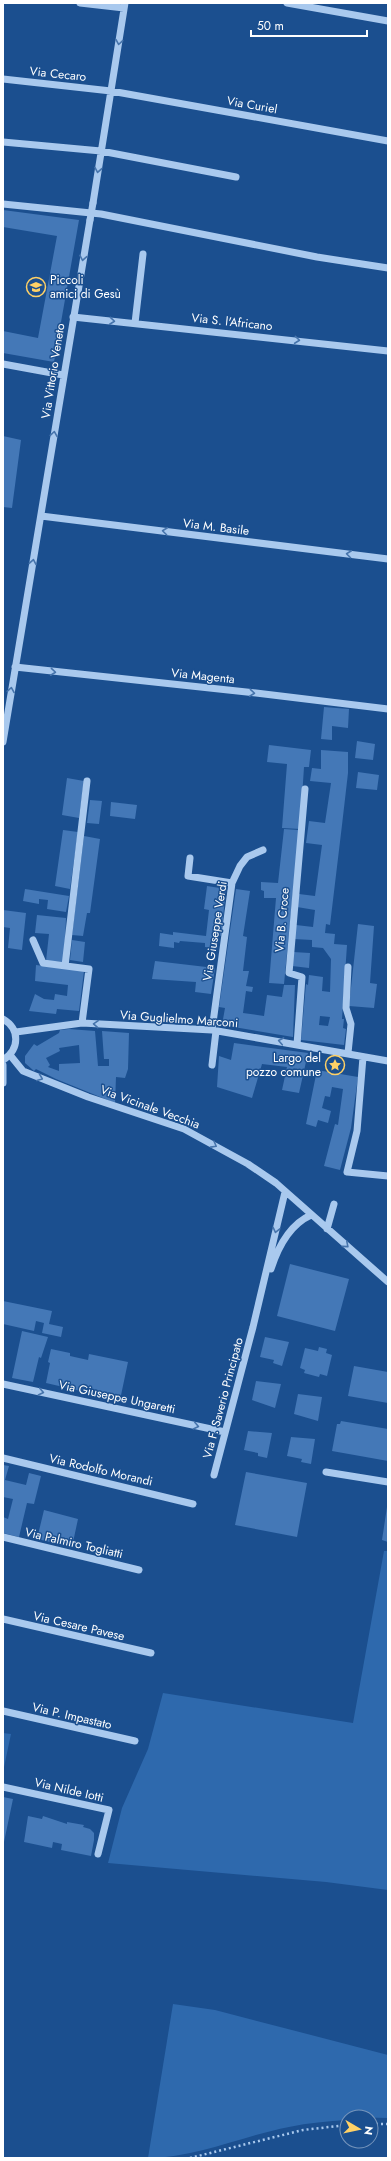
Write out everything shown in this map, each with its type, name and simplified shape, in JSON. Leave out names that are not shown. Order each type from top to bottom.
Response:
[{"type":"street","points":[[80,3],[124,6]]},
{"type":"street","points":[[287,3],[388,21]]},
{"type":"street","name":"Via Vittorio Veneto","points":[[3,742],[63,375],[93,203],[124,6]]},
{"type":"street","name":"Via Cecaro","points":[[3,80],[111,91]]},
{"type":"street","name":"Via Curiel","points":[[111,91],[388,141]]},
{"type":"street","points":[[3,142],[101,151],[236,177]]},
{"type":"street","points":[[3,204],[101,214],[317,257],[388,268]]},
{"type":"street","points":[[135,324],[144,254]]},
{"type":"street","name":"Via S. l'Africano","points":[[73,317],[388,351]]},
{"type":"street","points":[[3,364],[63,375]]},
{"type":"street","name":"Via M. Basile","points":[[41,516],[388,559]]},
{"type":"street","name":"Via Magenta","points":[[15,667],[388,709]]},
{"type":"street","points":[[65,966],[87,782]]},
{"type":"street","name":"Via B. Croce","points":[[297,1045],[302,977],[289,973],[305,789]]},
{"type":"street","name":"Via Giuseppe Verdi","points":[[212,1065],[214,1030],[232,883],[240,866],[247,857],[263,850]]},
{"type":"street","points":[[190,858],[188,876],[232,883]]},
{"type":"street","points":[[33,940],[43,963],[89,969],[82,1023]]},
{"type":"street","points":[[348,967],[346,1008],[351,1024],[348,1053]]},
{"type":"street","points":[[3,1019],[11,1024],[16,1032],[15,1049],[3,1060]]},
{"type":"street","name":"Via Guglielmo Marconi","points":[[16,1032],[82,1023],[214,1030],[388,1061]]},
{"type":"street","name":"Via Vicinale Vecchia","points":[[10,1055],[23,1071],[88,1096],[184,1129],[248,1164],[285,1192],[388,1282]]},
{"type":"street","points":[[363,1057],[357,1131],[347,1172],[388,1176]]},
{"type":"street","points":[[3,1065],[3,1083]]},
{"type":"street","points":[[253,1327],[285,1192]]},
{"type":"street","points":[[327,1228],[334,1204]]},
{"type":"street","points":[[253,1327],[275,1258],[293,1226],[311,1215]]},
{"type":"street","name":"Via F. Saverio Principato","points":[[214,1475],[253,1327]]},
{"type":"street","name":"Via Giuseppe Ungaretti","points":[[3,1384],[225,1432]]},
{"type":"street","name":"Via Rodolfo Morandi","points":[[3,1458],[194,1504]]},
{"type":"street","points":[[326,1472],[388,1482]]},
{"type":"street","name":"Via Palmiro Togliatti","points":[[3,1537],[139,1570]]},
{"type":"street","name":"Via Cesare Pavese","points":[[3,1619],[151,1653]]},
{"type":"street","name":"Via P. Impastato","points":[[3,1711],[135,1741]]},
{"type":"street","name":"Via Nilde Iotti","points":[[3,1787],[109,1810],[98,1854]]},
{"type":"path","points":[[190,2158],[303,2130],[339,2126]]},
{"type":"shaded area","points":[[384,1551],[388,1551],[388,1890],[326,1882],[108,1863],[122,1808],[148,1749],[163,1693],[353,1723]]},
{"type":"shaded area","points":[[3,1733],[11,1734],[3,1772]]},
{"type":"shaded area","points":[[173,2004],[215,2010],[388,2055],[388,2118],[379,2118],[379,2109],[339,2109],[339,2121],[311,2123],[271,2131],[201,2151],[166,2157],[148,2158]]},
{"type":"building","points":[[3,210],[79,220],[54,362],[3,353],[3,331],[38,338],[57,236],[3,227]]},
{"type":"building","points":[[3,436],[21,440],[12,508],[3,507]]},
{"type":"building","points":[[324,707],[349,709],[348,728],[332,726],[332,740],[321,739]]},
{"type":"building","points":[[357,741],[375,744],[373,760],[355,758]]},
{"type":"building","points":[[269,745],[311,750],[309,767],[304,767],[300,829],[282,828],[287,764],[267,762]]},
{"type":"building","points":[[321,750],[348,752],[348,773],[330,925],[326,924],[325,933],[335,934],[334,944],[347,945],[342,1019],[344,1019],[343,1028],[346,1029],[344,1045],[301,1040],[306,984],[308,985],[309,975],[323,977],[322,991],[330,992],[331,959],[323,948],[312,947],[312,940],[294,939],[296,925],[313,927],[315,910],[297,907],[299,894],[315,896],[322,845],[306,843],[309,821],[325,823],[331,783],[310,781],[312,768],[321,769]],"holes":[[[320,1016],[330,1017],[328,1026],[319,1025]]]},
{"type":"building","points":[[358,772],[379,775],[377,790],[356,788]]},
{"type":"building","points":[[67,778],[84,781],[79,818],[62,815]]},
{"type":"building","points":[[90,800],[102,801],[99,824],[87,823]]},
{"type":"building","points":[[111,802],[137,805],[135,819],[110,816]]},
{"type":"building","points":[[284,829],[299,830],[284,984],[269,983],[276,898],[264,898],[264,891],[261,890],[261,882],[278,883]]},
{"type":"building","points":[[63,830],[78,832],[70,889],[55,886]]},
{"type":"building","points":[[84,836],[100,839],[90,913],[87,913],[83,936],[72,935]]},
{"type":"building","points":[[207,886],[226,889],[221,936],[219,935],[217,949],[205,947],[205,943],[180,941],[179,943],[174,942],[174,948],[159,946],[160,933],[173,935],[173,932],[206,936],[209,910],[204,909]]},
{"type":"building","points":[[25,889],[69,896],[66,912],[47,909],[48,900],[39,899],[39,904],[23,901]]},
{"type":"building","points":[[236,889],[250,891],[243,936],[247,937],[243,971],[249,971],[246,986],[253,987],[252,992],[246,991],[243,1013],[264,1016],[267,995],[282,997],[284,985],[295,985],[293,1037],[222,1025],[225,1008],[219,1007]]},
{"type":"building","points":[[3,910],[26,913],[22,950],[8,948],[10,928],[3,927]]},
{"type":"building","points":[[37,915],[66,918],[64,962],[46,961],[49,934],[35,933]]},
{"type":"building","points":[[358,924],[374,926],[370,983],[377,984],[374,1008],[349,1006]]},
{"type":"building","points":[[72,940],[85,942],[83,962],[70,960]]},
{"type":"building","points":[[293,952],[310,953],[309,968],[292,966]]},
{"type":"building","points":[[155,961],[215,968],[211,994],[195,992],[196,982],[152,979]]},
{"type":"building","points":[[36,965],[84,971],[79,1011],[57,1009],[56,1014],[29,1011],[35,994],[44,999],[54,1000],[55,994],[67,996],[68,985],[35,981]]},
{"type":"building","points":[[69,1029],[95,1031],[98,1066],[109,1066],[109,1059],[104,1059],[102,1031],[129,1033],[128,1069],[125,1078],[116,1077],[115,1103],[56,1079],[36,1069],[34,1071],[25,1063],[25,1056],[34,1044],[37,1046],[59,1033],[60,1030]],"holes":[[[79,1045],[80,1063],[59,1064],[59,1071],[48,1067],[50,1065],[46,1058],[60,1051],[59,1048]]]},
{"type":"building","points":[[234,1043],[308,1053],[299,1093],[282,1090],[287,1067],[262,1064],[252,1098],[217,1087],[219,1056],[231,1060]]},
{"type":"building","points":[[317,1070],[358,1077],[351,1128],[340,1170],[324,1166],[335,1124],[338,1125],[343,1089],[332,1087],[330,1097],[325,1096],[322,1108],[331,1111],[328,1123],[318,1120],[316,1127],[306,1124]]},
{"type":"building","points":[[290,1264],[349,1279],[335,1331],[277,1316]]},
{"type":"building","points":[[3,1301],[52,1311],[49,1324],[63,1327],[61,1337],[42,1333],[44,1323],[36,1321],[34,1331],[3,1324]]},
{"type":"building","points":[[22,1331],[48,1337],[41,1358],[39,1357],[33,1382],[12,1378]]},
{"type":"building","points":[[265,1337],[289,1342],[282,1366],[273,1363],[274,1360],[260,1357]]},
{"type":"building","points":[[319,1347],[327,1349],[326,1353],[332,1355],[327,1376],[320,1374],[319,1377],[304,1373],[305,1370],[300,1368],[305,1348],[318,1351]]},
{"type":"building","points":[[51,1349],[70,1353],[70,1356],[88,1360],[89,1354],[128,1362],[120,1400],[46,1383]]},
{"type":"building","points":[[354,1366],[388,1372],[388,1403],[348,1396]]},
{"type":"building","points":[[256,1381],[281,1384],[275,1408],[252,1400]]},
{"type":"building","points":[[298,1394],[322,1397],[318,1421],[294,1414]]},
{"type":"building","points":[[341,1421],[388,1429],[388,1461],[332,1451],[337,1424],[340,1424]]},
{"type":"building","points":[[248,1431],[272,1433],[267,1458],[258,1456],[258,1453],[244,1450]]},
{"type":"building","points":[[291,1437],[315,1439],[311,1464],[301,1462],[302,1459],[287,1456]]},
{"type":"building","points":[[3,1465],[9,1466],[5,1480],[26,1485],[29,1473],[41,1476],[34,1504],[27,1503],[19,1537],[3,1533],[3,1517],[8,1519],[13,1499],[3,1497]]},
{"type":"building","points":[[246,1472],[307,1483],[297,1537],[235,1525]]},
{"type":"building","points":[[388,1507],[388,1542],[382,1540]]},
{"type":"building","points":[[44,1510],[78,1519],[72,1547],[37,1539]]},
{"type":"building","points":[[3,1797],[13,1799],[4,1842],[3,1842]]},
{"type":"building","points":[[28,1816],[42,1819],[43,1816],[67,1824],[67,1822],[84,1825],[83,1827],[90,1829],[94,1833],[91,1856],[61,1850],[62,1844],[53,1842],[52,1848],[24,1842]]},
{"type":"place","name":"Piccoli amici di Gesù","points":[[36,287]]},
{"type":"place","name":"Largo del pozzo comune","points":[[335,1065]]}]
